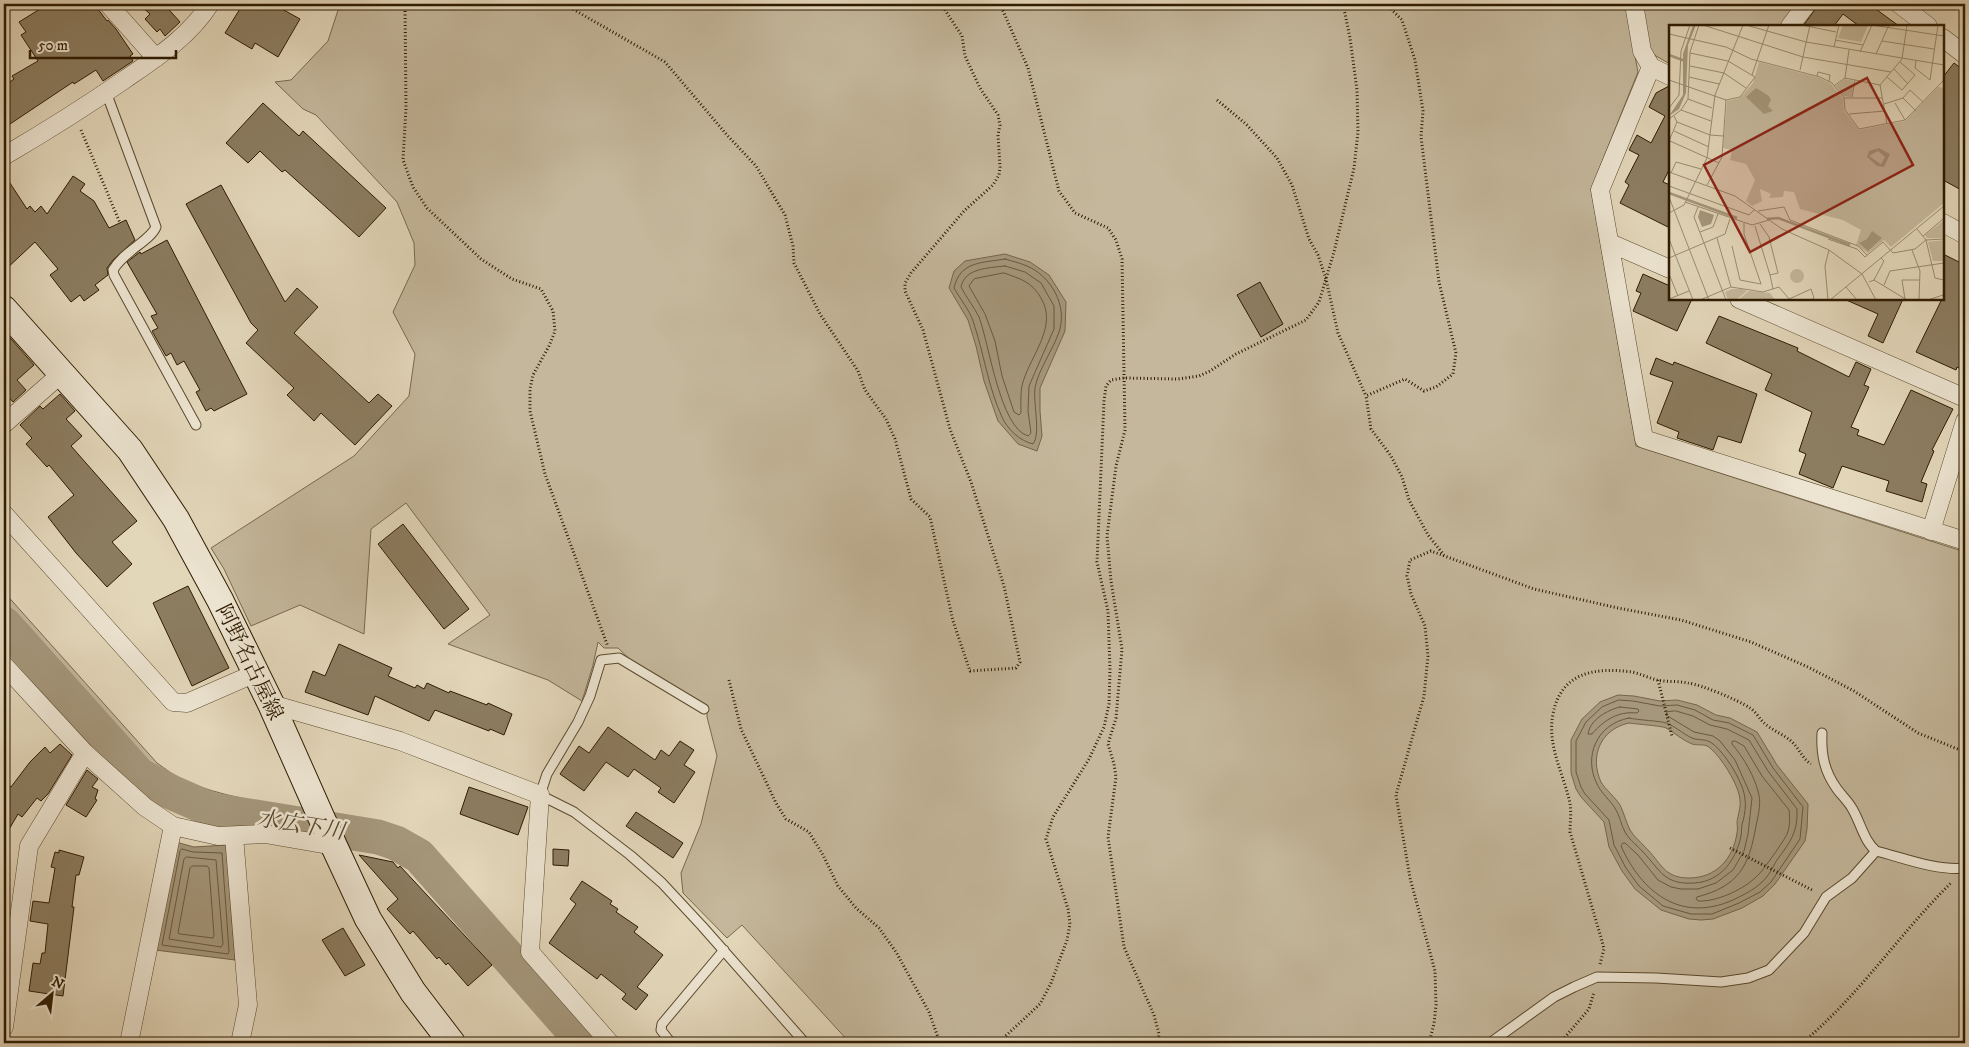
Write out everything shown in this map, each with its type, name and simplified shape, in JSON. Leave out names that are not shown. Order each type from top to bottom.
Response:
[{"type":"main road","name":"阿野名古屋線","points":[[4,309],[130,450],[176,519],[220,600],[271,704],[368,920],[414,992],[452,1043]]},
{"type":"street","points":[[108,4],[156,58]]},
{"type":"street","points":[[4,156],[75,113],[156,58],[180,39],[204,14],[210,4]]},
{"type":"street","points":[[1634,4],[1642,51],[1651,67],[1669,76]]},
{"type":"street","points":[[1791,25],[1807,4]]},
{"type":"street","points":[[1899,4],[1927,25]]},
{"type":"street","points":[[1944,39],[1965,55]]},
{"type":"street","points":[[1651,67],[1600,190],[1644,439],[1965,542]]},
{"type":"street","points":[[1944,223],[1965,235]]},
{"type":"street","points":[[1610,243],[1669,269]]},
{"type":"street","points":[[1741,300],[1965,398]]},
{"type":"street","points":[[4,424],[61,374]]},
{"type":"street","points":[[1931,531],[1965,421]]},
{"type":"street","points":[[4,514],[172,702],[187,703],[256,673]]},
{"type":"street","points":[[4,666],[85,753],[145,807],[173,826],[210,834],[234,836],[265,834],[333,844]]},
{"type":"street","points":[[271,704],[400,741],[540,795],[530,952],[610,1043]]},
{"type":"street","points":[[4,1027],[29,846],[85,753]]},
{"type":"street","points":[[129,1043],[173,826]]},
{"type":"street","points":[[234,836],[248,1004],[240,1043]]},
{"type":"lane","points":[[106,92],[156,227],[148,236],[120,258],[113,270],[114,274],[196,424]]},
{"type":"lane","points":[[704,709],[619,658],[601,660],[590,696],[582,714],[547,774],[540,795],[574,812],[630,855],[662,883],[724,950],[805,1043]]},
{"type":"lane","points":[[1822,733],[1822,751],[1828,775],[1852,808],[1869,846],[1876,851],[1936,866],[1955,869],[1965,868]]},
{"type":"lane","points":[[1490,1043],[1554,997],[1597,977],[1721,982],[1748,978],[1769,970],[1804,933],[1826,897],[1852,878],[1876,851]]},
{"type":"lane","points":[[671,1043],[661,1030],[662,1024],[724,950]]},
{"type":"path","points":[[405,4],[406,108],[403,160],[413,187],[427,208],[481,259],[512,279],[541,289],[553,311],[555,330],[549,346],[533,375],[530,389],[530,411],[545,474],[613,659]]},
{"type":"path","points":[[564,4],[665,62],[756,166],[786,215],[793,246],[794,263],[820,314],[858,371],[865,390],[886,419],[896,439],[911,499],[930,517],[953,621],[970,671],[1016,668],[1020,662],[1004,586],[971,482],[950,429],[923,330],[905,291],[905,283],[911,274],[964,211],[993,185],[999,175],[998,135],[1000,125],[998,115],[980,88],[964,56],[962,36],[941,4]]},
{"type":"path","points":[[1000,4],[1028,68],[1059,191],[1074,213],[1108,228],[1116,240],[1122,259],[1124,430],[1116,466],[1107,536],[1122,649],[1116,718],[1108,744],[1116,777],[1108,837],[1124,947],[1154,1016],[1158,1043]]},
{"type":"path","points":[[998,1043],[1040,1004],[1054,977],[1067,940],[1070,924],[1068,909],[1046,839],[1053,817],[1089,759],[1104,727],[1109,704],[1108,611],[1097,562],[1106,386],[1111,380],[1124,378],[1178,379],[1199,376],[1236,354],[1306,320],[1318,302],[1334,252],[1354,168],[1358,132],[1357,90],[1343,4]]},
{"type":"path","points":[[1366,396],[1405,379],[1424,391],[1436,387],[1453,374],[1456,353],[1439,282],[1420,137],[1423,111],[1414,60],[1402,20],[1386,4]]},
{"type":"path","points":[[1217,100],[1246,124],[1284,167],[1292,185],[1309,239],[1318,255],[1326,278],[1338,333],[1366,396],[1371,429],[1391,456],[1402,477],[1409,500],[1428,536],[1444,556]]},
{"type":"path","points":[[75,113],[120,223]]},
{"type":"path","points":[[1429,1043],[1436,1005],[1435,971],[1410,878],[1396,795],[1424,696],[1427,665],[1426,631],[1411,594],[1407,576],[1410,560],[1430,551],[1534,589],[1681,620],[1751,642],[1808,667],[1854,691],[1918,733],[1965,752]]},
{"type":"path","points":[[1560,1043],[1589,1009],[1603,957],[1602,942],[1570,832],[1572,817],[1569,799],[1556,761],[1552,738],[1551,724],[1553,712],[1560,692],[1566,686],[1586,673],[1598,671],[1632,672],[1658,680],[1688,683],[1704,687],[1752,709],[1764,723],[1793,742],[1806,761],[1828,775]]},
{"type":"path","points":[[728,680],[741,729],[776,803],[786,819],[809,832],[838,886],[856,908],[879,928],[896,952],[929,1012],[940,1043]]},
{"type":"path","points":[[1658,680],[1672,736]]},
{"type":"path","points":[[1730,848],[1826,897]]},
{"type":"path","points":[[1802,1043],[1828,1022],[1868,977],[1887,952],[1956,879]]},
{"type":"shaded area","points":[[340,4],[1625,4],[1638,72],[1591,189],[1636,446],[1965,552],[1965,1043],[850,1043],[742,925],[727,938],[683,893],[681,873],[701,824],[717,756],[707,717],[707,707],[638,667],[618,648],[604,648],[598,642],[582,701],[548,680],[448,644],[490,615],[406,503],[371,529],[364,634],[300,605],[251,626],[224,569],[211,548],[354,456],[409,396],[415,354],[393,312],[415,265],[414,243],[397,202],[316,115],[303,109],[275,82],[291,80],[328,41]]},
{"type":"shaded area","points":[[1641,4],[1802,4],[1786,25],[1669,25],[1669,63],[1650,50]]},
{"type":"shaded area","points":[[4,592],[157,763],[180,778],[212,791],[303,808],[309,823],[239,809],[194,796],[172,787],[132,762],[4,617]]},
{"type":"water","points":[[1005,254],[1030,262],[1049,275],[1066,302],[1065,331],[1040,388],[1042,436],[1037,451],[1018,444],[998,421],[984,381],[968,320],[949,288],[954,271],[965,261]]},
{"type":"water","points":[[1618,695],[1660,701],[1677,700],[1697,705],[1716,715],[1730,718],[1757,732],[1777,765],[1808,804],[1805,841],[1775,884],[1763,896],[1742,908],[1713,919],[1701,920],[1689,919],[1661,910],[1635,889],[1622,871],[1609,847],[1604,822],[1581,797],[1576,789],[1571,773],[1571,740],[1582,719],[1600,702]],"holes":[[[1629,723],[1664,727],[1685,741],[1708,746],[1729,772],[1740,800],[1737,832],[1732,851],[1715,871],[1707,875],[1689,878],[1680,877],[1668,872],[1632,832],[1620,805],[1601,782],[1596,763],[1600,745],[1611,731]]]},
{"type":"water","points":[[176,842],[194,847],[226,845],[235,960],[155,950]]},
{"type":"building","points":[[48,4],[94,4],[116,29],[133,54],[130,56],[133,61],[103,81],[96,70],[74,84],[73,82],[10,124],[4,115],[4,86],[14,79],[12,76],[38,61],[21,35],[26,32],[19,22]]},
{"type":"building","points":[[139,4],[164,4],[180,22],[165,36],[160,29],[157,32],[145,19],[150,14]]},
{"type":"building","points":[[243,4],[273,4],[300,19],[278,57],[255,43],[252,49],[225,33]]},
{"type":"building","points":[[1819,4],[1869,4],[1898,25],[1858,25],[1843,14],[1835,25],[1804,25]]},
{"type":"building","points":[[1954,63],[1965,71],[1965,192],[1944,181],[1944,76]]},
{"type":"building","points":[[1669,86],[1669,170],[1663,182],[1669,185],[1669,228],[1620,203],[1629,185],[1625,182],[1639,155],[1629,150],[1637,135],[1651,143],[1665,116],[1649,107],[1656,93]]},
{"type":"building","points":[[263,103],[299,136],[303,131],[386,208],[359,237],[285,170],[282,172],[260,151],[248,163],[226,143]]},
{"type":"building","points":[[4,174],[27,209],[30,206],[35,212],[41,206],[47,214],[73,176],[85,184],[80,191],[94,201],[109,228],[126,220],[135,240],[107,268],[108,275],[95,285],[99,290],[84,301],[80,295],[71,302],[50,275],[58,269],[35,242],[4,271]]},
{"type":"building","points":[[221,185],[285,302],[297,288],[318,307],[294,333],[369,403],[378,394],[392,406],[355,445],[321,413],[314,421],[287,395],[294,388],[246,343],[258,330],[251,323],[186,204]]},
{"type":"building","points":[[167,240],[247,394],[214,411],[211,408],[206,411],[196,392],[200,390],[184,361],[177,365],[171,353],[166,356],[152,331],[158,328],[151,316],[157,314],[127,262],[140,252],[141,254]]},
{"type":"building","points":[[1944,254],[1965,265],[1965,371],[1957,367],[1956,370],[1916,352],[1941,301],[1944,300]]},
{"type":"building","points":[[1643,274],[1669,286],[1669,300],[1692,300],[1677,331],[1633,311],[1641,293],[1636,291]]},
{"type":"building","points":[[1260,282],[1283,324],[1261,337],[1237,295]]},
{"type":"building","points":[[1846,300],[1903,300],[1883,343],[1868,336],[1878,314]]},
{"type":"building","points":[[1719,316],[1798,348],[1797,351],[1849,377],[1856,362],[1871,369],[1864,385],[1869,387],[1851,427],[1859,430],[1857,435],[1884,445],[1911,390],[1953,409],[1932,450],[1934,451],[1921,482],[1927,484],[1922,502],[1886,491],[1889,481],[1842,466],[1833,488],[1799,474],[1806,454],[1799,451],[1812,412],[1765,390],[1772,374],[1706,343]]},
{"type":"building","points":[[4,331],[34,365],[17,380],[26,390],[13,402],[4,392]]},
{"type":"building","points":[[1656,358],[1673,365],[1674,362],[1757,394],[1741,443],[1718,436],[1713,450],[1677,438],[1679,432],[1657,423],[1673,382],[1650,374]]},
{"type":"building","points":[[60,394],[75,411],[66,419],[82,436],[71,446],[137,521],[112,542],[132,564],[107,587],[76,553],[48,517],[74,495],[49,465],[47,467],[26,444],[32,438],[20,425],[40,406],[43,409]]},
{"type":"building","points":[[403,524],[469,609],[444,629],[378,544]]},
{"type":"building","points":[[188,586],[229,668],[192,686],[153,603]]},
{"type":"building","points":[[339,644],[392,668],[388,676],[415,688],[417,685],[424,689],[427,683],[449,693],[450,691],[487,705],[488,703],[512,714],[504,735],[435,710],[429,721],[375,696],[368,715],[305,692],[313,671],[325,676]]},
{"type":"building","points":[[608,727],[655,760],[661,750],[669,756],[680,741],[694,750],[684,765],[695,772],[674,803],[658,792],[661,788],[634,769],[628,777],[606,762],[584,791],[560,774],[579,746],[589,753]]},
{"type":"building","points":[[60,744],[72,755],[48,794],[41,801],[37,798],[22,817],[18,814],[4,838],[4,781],[11,787],[30,762],[45,747],[50,753]]},
{"type":"building","points":[[87,770],[98,779],[92,787],[98,790],[95,799],[97,800],[86,817],[66,805]]},
{"type":"building","points":[[469,787],[528,807],[518,835],[460,814]]},
{"type":"building","points":[[636,812],[683,843],[673,858],[626,826]]},
{"type":"building","points":[[553,849],[569,850],[568,866],[553,865]]},
{"type":"building","points":[[59,850],[84,857],[79,875],[76,875],[63,996],[29,991],[33,963],[40,964],[42,953],[45,953],[48,924],[30,921],[33,901],[49,903],[55,868],[51,867],[55,852],[59,853]]},
{"type":"building","points":[[359,855],[393,862],[398,868],[400,866],[492,965],[468,986],[448,963],[446,965],[439,957],[437,959],[413,931],[410,934],[387,909],[398,899]]},
{"type":"building","points":[[582,881],[612,901],[610,904],[618,909],[616,912],[638,927],[634,932],[663,955],[637,987],[648,995],[636,1010],[622,999],[626,994],[601,974],[597,979],[549,943],[576,904],[570,899]]},
{"type":"building","points":[[343,928],[365,965],[345,976],[322,940]]},
{"type":"waterway","name":"水広下川","points":[[4,624],[139,775],[212,810],[378,837],[396,843],[419,856],[584,1043]]}]
